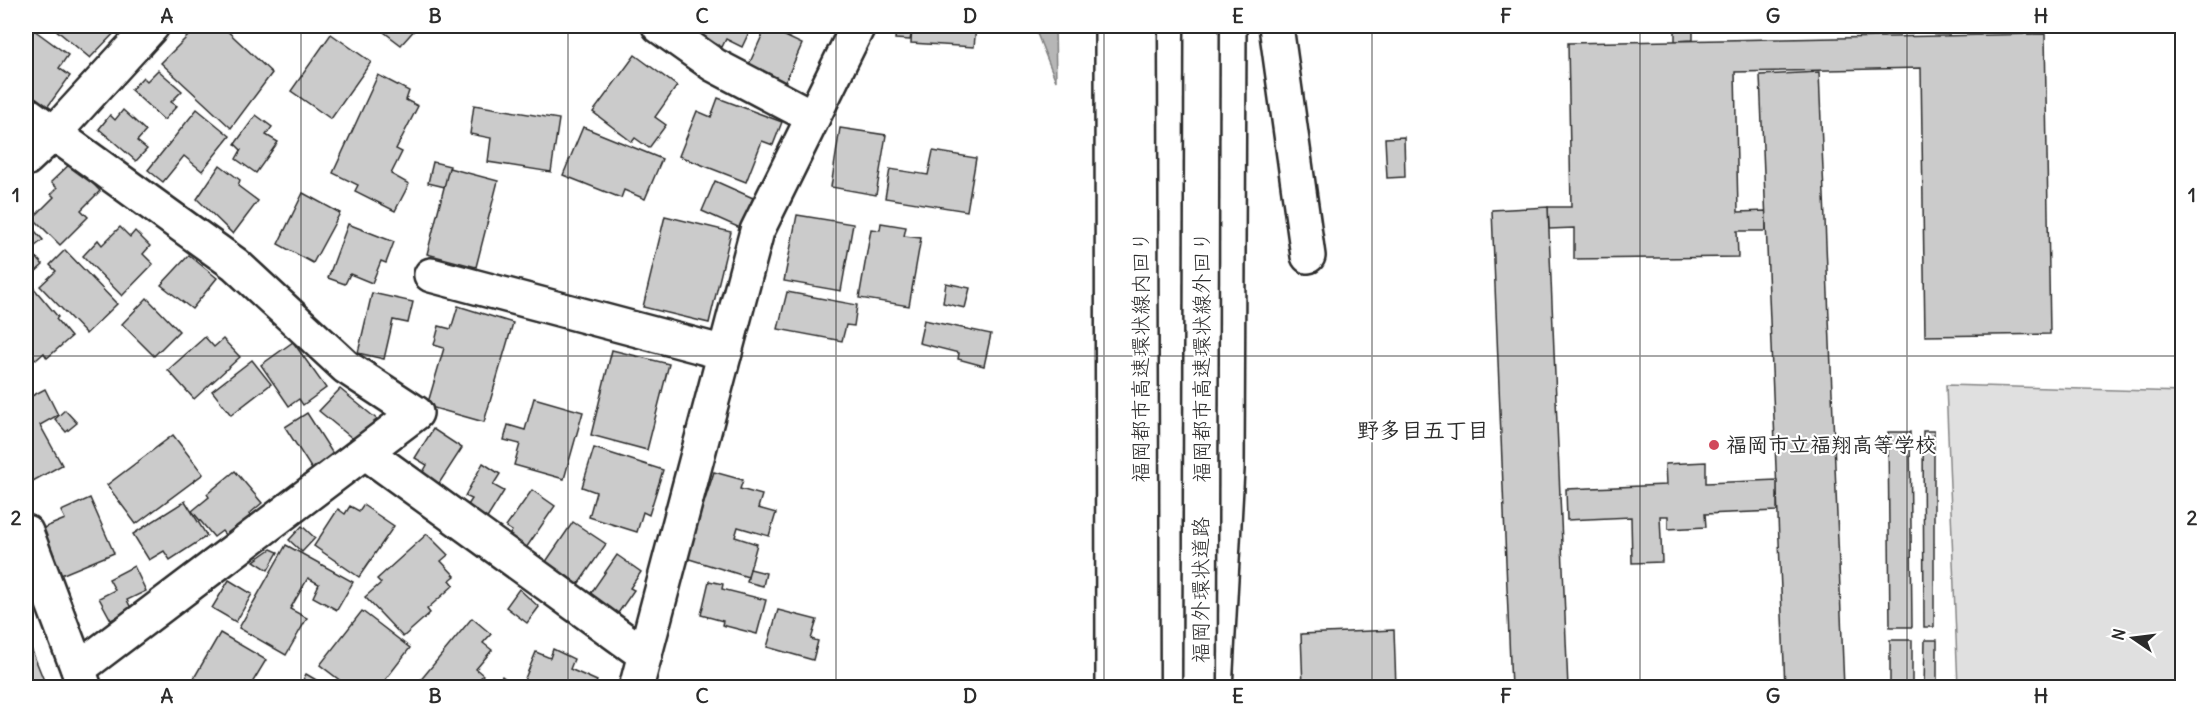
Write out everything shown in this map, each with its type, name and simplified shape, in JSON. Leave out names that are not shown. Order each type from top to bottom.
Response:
[{"type":"main road","points":[[26,159],[55,132],[152,26]]},
{"type":"main road","points":[[659,26],[714,65],[813,117]]},
{"type":"main road","points":[[636,687],[757,231],[858,26]]},
{"type":"main road","points":[[1112,26],[1113,687]]},
{"type":"main road","points":[[1119,26],[1140,371]]},
{"type":"main road","name":"福岡都市高速環状線内回り","points":[[1140,26],[1142,687]]},
{"type":"main road","name":"福岡都市高速環状線外回り","points":[[1200,26],[1201,687]]},
{"type":"main road","points":[[1215,687],[1227,469],[1229,26]]},
{"type":"main road","points":[[1276,26],[1308,256]]},
{"type":"main road","points":[[26,112],[236,264],[346,367],[416,413],[82,678],[26,532]]},
{"type":"main road","points":[[431,275],[725,353]]},
{"type":"main road","points":[[365,453],[645,655]]},
{"type":"shaded area","points":[[1034,26],[1055,26],[1056,81]]},
{"type":"shaded area","points":[[1946,385],[2182,392],[2182,687],[1958,687]]},
{"type":"building","points":[[56,26],[121,26],[90,58],[55,29]]},
{"type":"building","points":[[198,26],[222,26],[272,73],[231,128],[161,63]]},
{"type":"building","points":[[376,26],[418,26],[401,45]]},
{"type":"building","points":[[696,26],[752,26],[742,47],[726,39],[722,47],[695,34]]},
{"type":"building","points":[[912,26],[976,26],[974,47],[911,43]]},
{"type":"building","points":[[1675,26],[1693,26],[1693,40],[1675,41]]},
{"type":"building","points":[[766,27],[802,44],[783,87],[746,71]]},
{"type":"building","points":[[896,29],[912,31],[910,40],[895,39]]},
{"type":"building","points":[[34,30],[68,55],[59,68],[70,76],[43,113],[26,101],[26,42]]},
{"type":"building","points":[[331,34],[371,62],[331,119],[291,91]]},
{"type":"building","points":[[2045,34],[2050,334],[1925,336],[1921,68],[1735,72],[1738,212],[1766,211],[1766,231],[1737,231],[1738,257],[1574,259],[1574,228],[1549,229],[1548,207],[1571,207],[1568,43]]},
{"type":"building","points":[[635,55],[677,86],[655,117],[666,125],[649,148],[635,138],[632,142],[593,112]]},
{"type":"building","points":[[158,70],[182,91],[171,102],[177,106],[164,120],[131,90],[143,77],[147,81]]},
{"type":"building","points":[[1819,72],[1844,688],[1785,688],[1760,75]]},
{"type":"building","points":[[378,75],[409,91],[406,100],[418,106],[396,149],[402,152],[391,174],[409,184],[395,211],[355,191],[358,185],[333,173]]},
{"type":"building","points":[[718,98],[782,122],[773,145],[762,141],[746,182],[679,156],[697,111],[711,117]]},
{"type":"building","points":[[474,105],[559,119],[551,172],[488,162],[491,138],[470,134]]},
{"type":"building","points":[[197,109],[230,136],[202,171],[184,156],[163,182],[148,170]]},
{"type":"building","points":[[123,110],[146,131],[137,141],[147,149],[136,161],[99,129],[110,115],[115,120]]},
{"type":"building","points":[[256,115],[272,127],[266,135],[278,142],[256,173],[236,159],[241,150],[235,144]]},
{"type":"building","points":[[583,127],[662,159],[645,199],[624,190],[621,198],[563,175]]},
{"type":"building","points":[[840,128],[886,135],[876,195],[831,187]]},
{"type":"building","points":[[1404,137],[1405,177],[1387,178],[1385,138]]},
{"type":"building","points":[[933,151],[976,158],[967,211],[885,198],[890,169],[928,175]]},
{"type":"building","points":[[72,162],[100,191],[81,210],[88,217],[60,245],[33,218],[54,197],[51,194],[57,188],[51,182]]},
{"type":"building","points":[[433,162],[450,166],[445,187],[428,183]]},
{"type":"building","points":[[220,165],[240,180],[238,186],[258,201],[233,234],[197,199]]},
{"type":"building","points":[[449,168],[498,181],[476,267],[427,254]]},
{"type":"building","points":[[715,181],[753,198],[740,228],[702,211]]},
{"type":"building","points":[[303,193],[340,213],[313,263],[278,244]]},
{"type":"building","points":[[1548,207],[1568,688],[1511,688],[1492,210]]},
{"type":"building","points":[[797,215],[853,224],[841,291],[784,281]]},
{"type":"building","points":[[665,216],[731,232],[709,323],[643,307]]},
{"type":"building","points":[[26,221],[43,240],[30,250],[43,265],[26,280]]},
{"type":"building","points":[[881,223],[906,227],[904,236],[921,238],[909,306],[859,298],[871,229],[880,230]]},
{"type":"building","points":[[348,224],[394,242],[386,263],[381,261],[372,283],[350,274],[345,284],[328,278]]},
{"type":"building","points":[[120,227],[130,237],[135,231],[150,246],[143,254],[153,264],[122,296],[83,256],[98,240],[102,245]]},
{"type":"building","points":[[65,250],[117,304],[86,334],[40,286],[56,271],[50,265]]},
{"type":"building","points":[[189,255],[217,278],[192,309],[161,285]]},
{"type":"building","points":[[946,283],[970,288],[965,308],[943,303]]},
{"type":"building","points":[[32,286],[58,317],[56,319],[71,337],[47,358],[44,353],[36,360],[26,347],[26,292]]},
{"type":"building","points":[[787,292],[857,305],[854,326],[846,325],[842,341],[778,329]]},
{"type":"building","points":[[372,293],[413,302],[408,323],[393,320],[384,359],[358,353]]},
{"type":"building","points":[[147,298],[179,331],[154,356],[122,324]]},
{"type":"building","points":[[458,306],[513,323],[484,422],[427,406],[444,348],[434,345],[439,326],[451,329]]},
{"type":"building","points":[[924,320],[991,334],[984,366],[958,359],[959,353],[919,343]]},
{"type":"building","points":[[205,337],[214,347],[223,339],[240,357],[194,399],[168,370]]},
{"type":"building","points":[[293,342],[326,388],[303,405],[299,399],[289,406],[261,365]]},
{"type":"building","points":[[612,350],[669,364],[647,450],[591,435]]},
{"type":"building","points":[[252,360],[271,384],[231,415],[212,391]]},
{"type":"building","points":[[45,389],[58,415],[40,425],[62,465],[33,481],[26,466],[26,399]]},
{"type":"building","points":[[340,389],[379,421],[358,443],[319,411]]},
{"type":"building","points":[[534,398],[583,412],[564,479],[514,465],[520,444],[504,440],[508,425],[525,430]]},
{"type":"building","points":[[65,410],[77,423],[66,432],[55,419]]},
{"type":"building","points":[[307,413],[335,457],[313,471],[285,427]]},
{"type":"building","points":[[433,429],[462,448],[438,485],[422,474],[427,465],[415,458]]},
{"type":"building","points":[[1923,431],[1934,431],[1934,627],[1924,627]]},
{"type":"building","points":[[1888,432],[1910,432],[1912,627],[1890,627]]},
{"type":"building","points":[[173,435],[203,474],[136,524],[107,485]]},
{"type":"building","points":[[594,448],[663,470],[649,515],[643,512],[637,532],[589,517],[596,492],[582,487]]},
{"type":"building","points":[[1706,462],[1706,483],[1777,480],[1777,511],[1705,514],[1706,527],[1668,529],[1668,516],[1660,516],[1662,562],[1632,563],[1631,517],[1567,520],[1566,489],[1666,485],[1665,464]]},
{"type":"building","points":[[483,463],[500,474],[493,485],[504,491],[486,520],[466,508],[472,499],[465,496]]},
{"type":"building","points":[[235,471],[262,503],[249,514],[253,519],[229,540],[222,531],[214,537],[192,511],[209,497],[207,494]]},
{"type":"building","points":[[714,472],[743,480],[740,489],[762,495],[758,508],[776,513],[769,536],[738,527],[735,537],[757,544],[748,577],[686,558]]},
{"type":"building","points":[[532,490],[555,506],[524,551],[506,540],[512,531],[506,527]]},
{"type":"building","points":[[90,498],[114,553],[61,575],[41,529],[65,519],[61,511]]},
{"type":"building","points":[[185,501],[207,536],[170,560],[164,551],[149,560],[133,534]]},
{"type":"building","points":[[363,505],[394,526],[359,577],[314,546],[338,509],[345,514],[350,506],[359,511]]},
{"type":"building","points":[[573,522],[606,544],[577,586],[545,563]]},
{"type":"building","points":[[302,526],[315,538],[302,552],[289,540]]},
{"type":"building","points":[[427,534],[448,555],[441,561],[455,576],[450,580],[454,585],[427,609],[430,613],[403,637],[365,597],[381,583],[377,579]]},
{"type":"building","points":[[286,545],[353,582],[337,610],[313,597],[319,584],[308,578],[290,609],[307,618],[286,655],[239,628]]},
{"type":"building","points":[[271,549],[278,552],[268,570],[254,561]]},
{"type":"building","points":[[617,555],[641,572],[630,588],[634,590],[614,619],[586,600]]},
{"type":"building","points":[[134,566],[146,591],[127,600],[132,610],[111,620],[99,598],[115,590],[109,579]]},
{"type":"building","points":[[750,569],[766,573],[763,586],[747,582]]},
{"type":"building","points":[[229,580],[252,594],[236,622],[212,608]]},
{"type":"building","points":[[709,581],[723,584],[722,589],[766,600],[757,634],[722,625],[723,621],[701,615]]},
{"type":"building","points":[[519,589],[539,607],[527,623],[506,607]]},
{"type":"building","points":[[778,610],[817,620],[811,639],[818,641],[813,660],[767,647]]},
{"type":"building","points":[[362,611],[410,648],[379,688],[350,688],[320,665]]},
{"type":"building","points":[[472,618],[491,634],[483,643],[492,650],[476,669],[483,675],[472,688],[414,688]]},
{"type":"building","points":[[1394,630],[1396,688],[1303,688],[1301,634]]},
{"type":"building","points":[[220,633],[266,660],[249,688],[238,685],[237,688],[210,688],[194,678]]},
{"type":"building","points":[[26,636],[47,688],[26,688]]},
{"type":"building","points":[[1890,640],[1912,640],[1912,688],[1890,688]]},
{"type":"building","points":[[1925,640],[1937,640],[1937,688],[1924,688]]},
{"type":"building","points":[[553,649],[574,659],[570,669],[597,681],[594,688],[521,688],[536,652],[550,658]]},
{"type":"building","points":[[306,674],[330,688],[299,688]]},
{"type":"building","points":[[502,676],[511,683],[508,688],[493,688]]},
{"type":"place","name":"福岡市立福翔高等学校","points":[[1714,445]]},
{"type":"district","name":"野多目五丁目","points":[[1423,430]]}]
